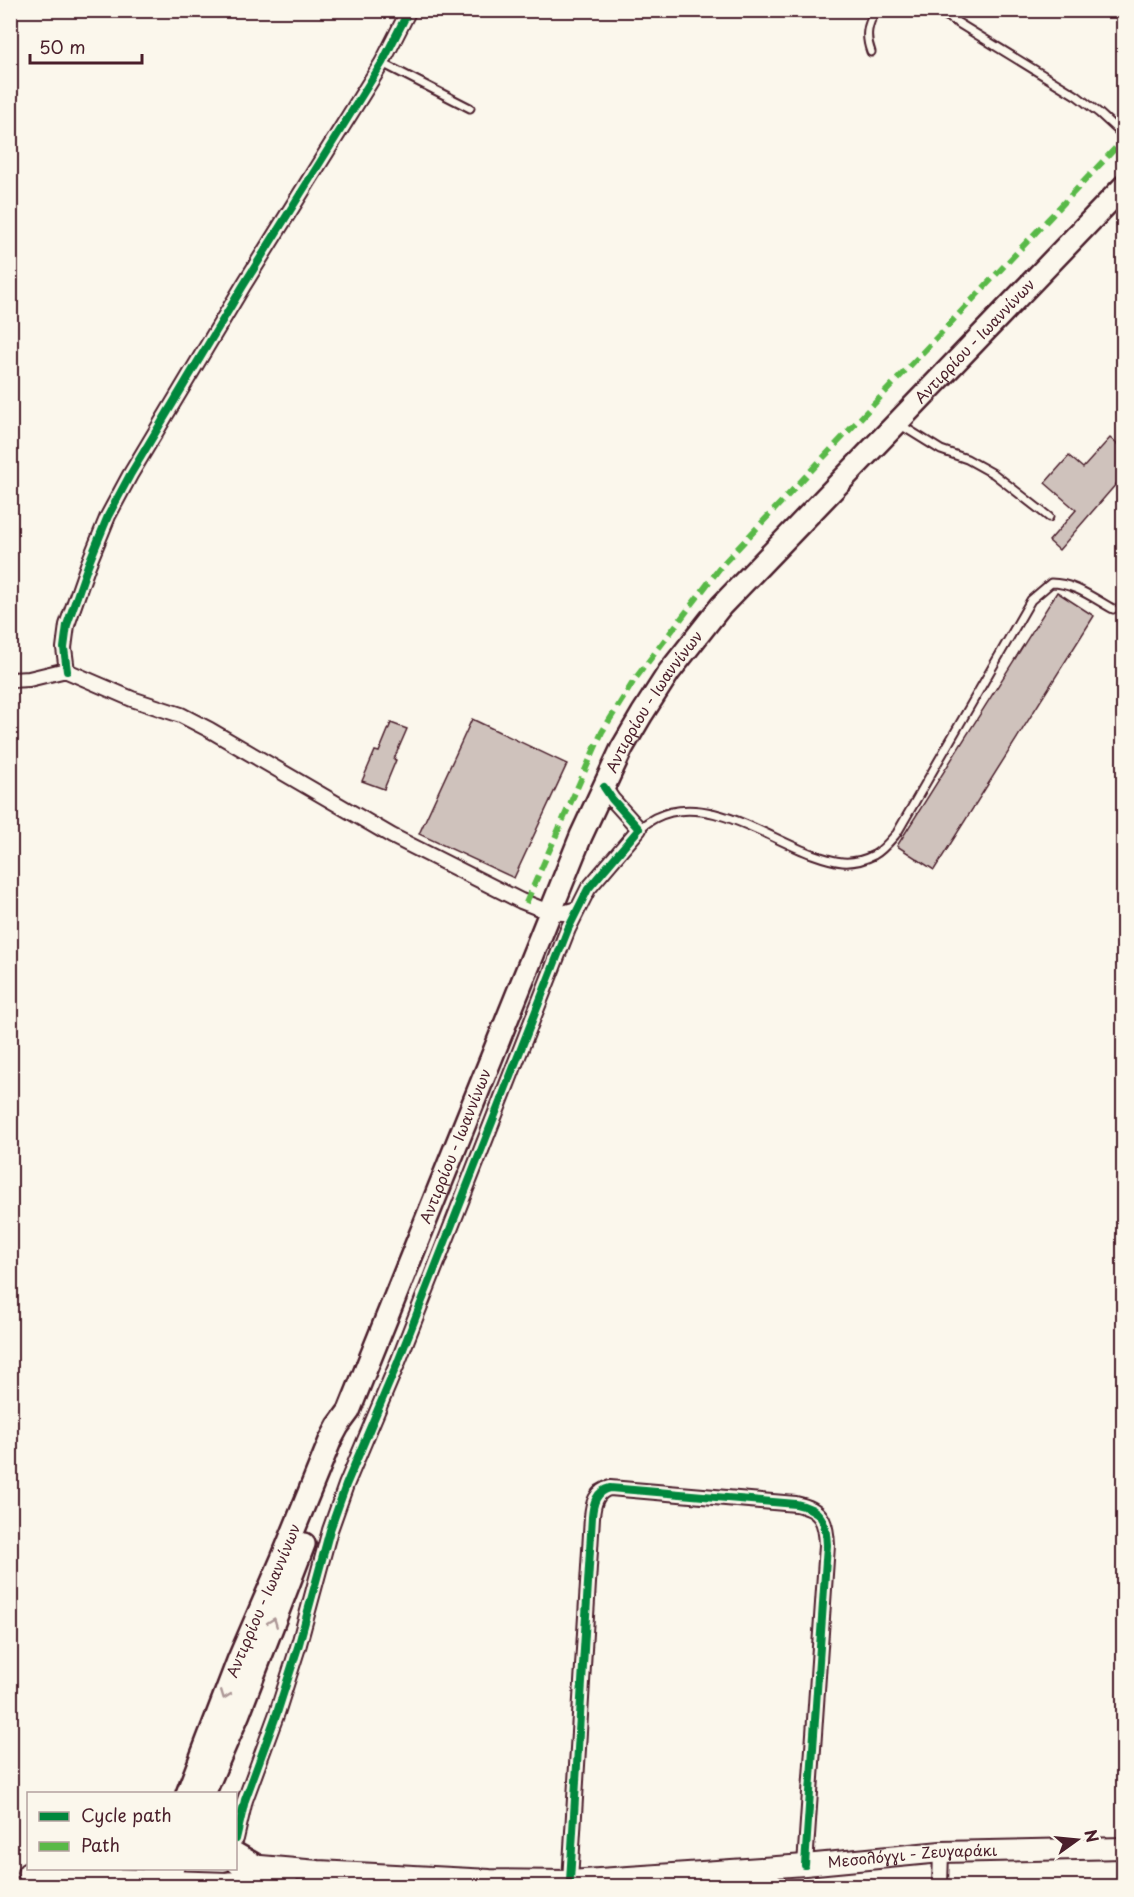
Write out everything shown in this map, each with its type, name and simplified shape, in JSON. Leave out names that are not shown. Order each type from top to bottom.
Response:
[{"type":"main road","name":"Αντιρρίου - Ιωαννίνων","points":[[188,1792],[238,1661],[330,1441],[349,1411],[549,912],[622,748],[678,659],[721,606],[1124,186]]},
{"type":"main road","name":"Αντιρρίου - Ιωαννίνων","points":[[208,1788],[347,1433],[349,1411]]},
{"type":"main road","name":"Μεσολόγγι - Ζευγαράκι","points":[[19,1873],[88,1882],[160,1878],[241,1878],[318,1871],[476,1883],[570,1881],[805,1865],[941,1852],[1124,1848]]},
{"type":"main road","points":[[237,1859],[241,1878]]},
{"type":"main road","points":[[19,1873],[49,1870]]},
{"type":"street","points":[[67,671],[64,648],[67,625],[88,565],[112,508],[243,285],[381,63],[409,10]]},
{"type":"street","points":[[10,680],[67,671],[132,699],[181,715],[401,841],[491,887],[549,912],[563,913],[577,909]]},
{"type":"street","points":[[237,1835],[245,1800],[277,1713],[299,1644],[330,1530],[346,1485],[398,1362],[577,909],[588,889],[639,828],[604,788]]},
{"type":"street","points":[[570,1881],[592,1517],[599,1493],[603,1489],[610,1488],[796,1504],[813,1509],[824,1523],[827,1545],[805,1865]]},
{"type":"street","points":[[940,1887],[941,1852]]},
{"type":"lane","points":[[871,52],[867,43],[867,31],[876,10]]},
{"type":"lane","points":[[937,10],[1077,96],[1124,136]]},
{"type":"lane","points":[[381,63],[470,108]]},
{"type":"lane","points":[[897,423],[941,450],[967,459],[994,474],[1049,518]]},
{"type":"lane","points":[[639,828],[666,814],[698,811],[728,817],[835,863],[850,863],[875,855],[897,833],[1030,600],[1051,583],[1061,583],[1072,586],[1113,609]]},
{"type":"building","points":[[1110,438],[1124,450],[1124,475],[1059,550],[1049,541],[1076,510],[1045,483],[1069,456],[1083,468]]},
{"type":"building","points":[[1057,592],[1094,616],[934,870],[897,846]]},
{"type":"building","points":[[472,719],[567,764],[514,878],[419,834]]},
{"type":"building","points":[[391,723],[407,729],[384,789],[362,781],[375,751],[379,752]]},
{"type":"marked path","points":[[526,903],[602,732],[635,679],[722,565],[1124,139]]},
{"type":"cycle path","points":[[67,671],[64,648],[67,625],[108,516],[243,286],[382,63],[409,10]]},
{"type":"cycle path","points":[[237,1835],[245,1800],[277,1713],[299,1644],[330,1530],[346,1485],[398,1362],[568,929],[588,889],[639,829],[604,787]]},
{"type":"cycle path","points":[[570,1881],[592,1512],[598,1495],[610,1488],[796,1504],[811,1509],[823,1522],[827,1545],[805,1865]]}]
